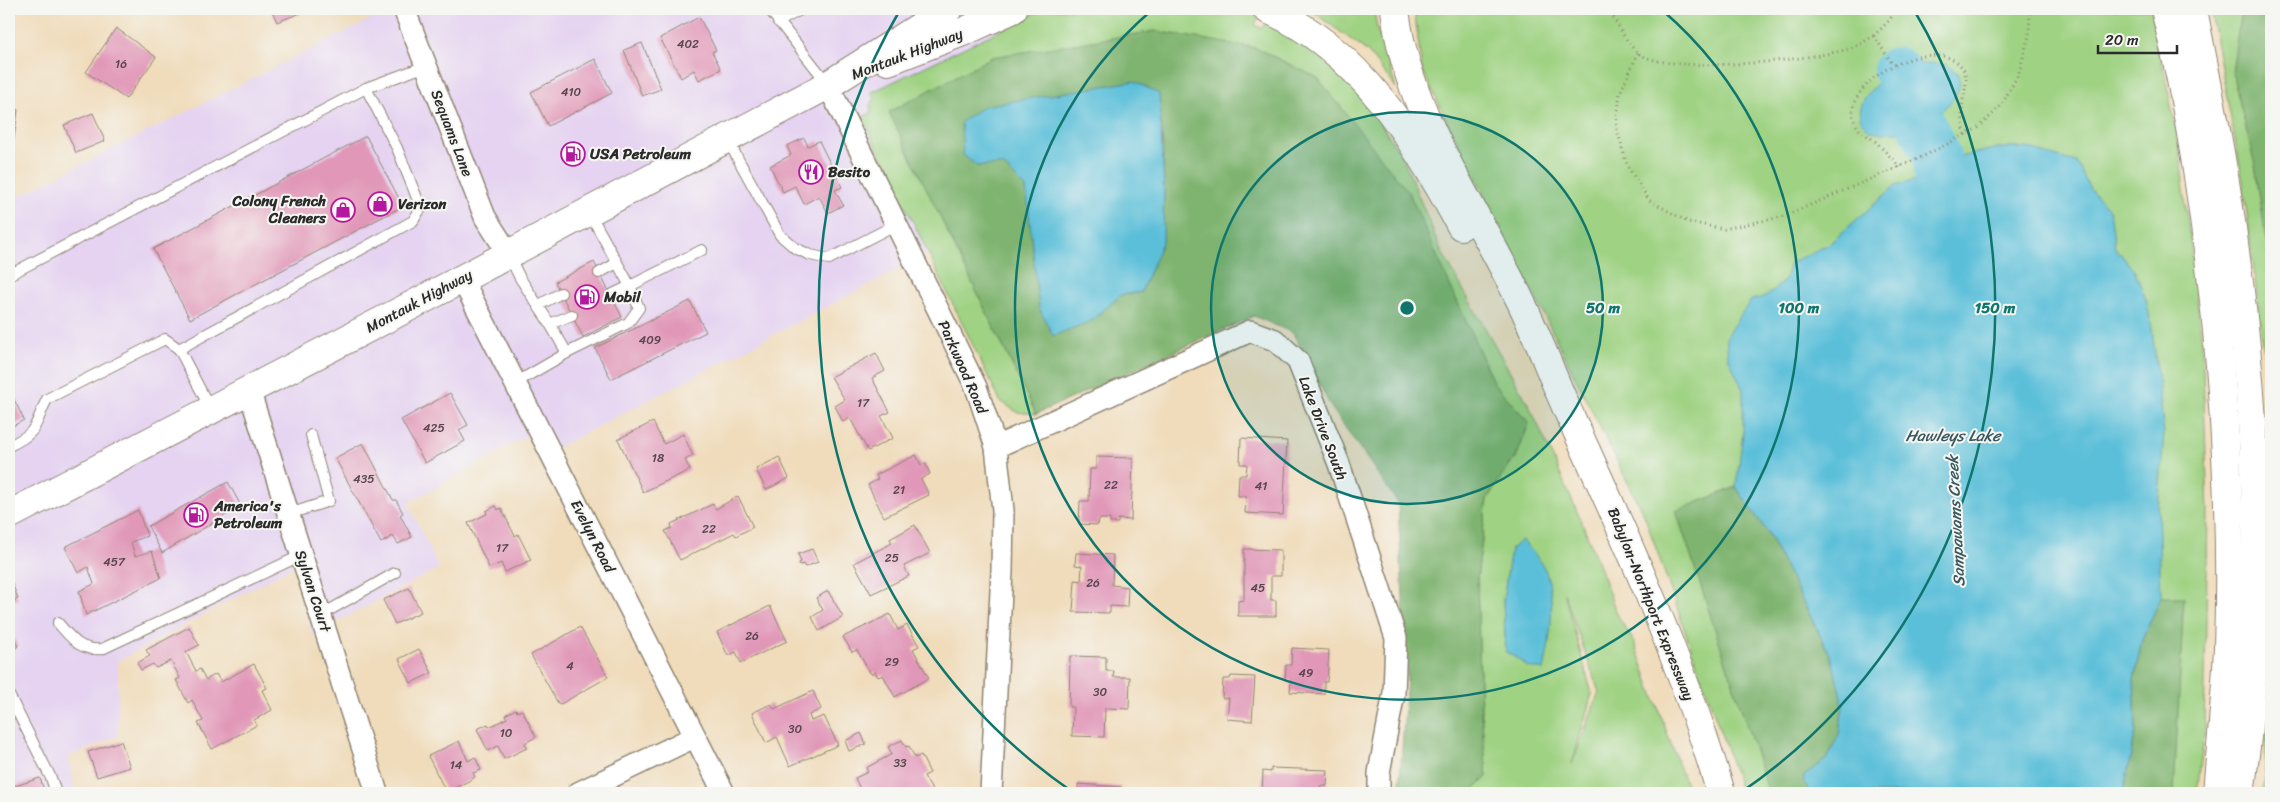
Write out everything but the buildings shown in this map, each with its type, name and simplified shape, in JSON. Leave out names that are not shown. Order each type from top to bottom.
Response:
[{"type":"main road","name":"Montauk Highway","points":[[9,515],[462,279],[726,137],[828,85],[948,9]]},
{"type":"main road","name":"Montauk Highway","points":[[828,85],[965,31],[1013,9]]},
{"type":"main road","points":[[1267,9],[1310,33],[1349,65],[1383,102],[1417,151],[1456,216],[1571,418]]},
{"type":"main road","points":[[1395,9],[1403,52],[1423,108],[1469,203],[1520,299],[1571,418]]},
{"type":"main road","points":[[2165,9],[2178,66],[2202,193],[2222,392],[2228,522],[2228,618],[2217,793]]},
{"type":"main road","points":[[2193,9],[2235,249],[2250,397],[2257,536],[2256,628],[2250,709],[2240,793]]},
{"type":"main road","name":"Babylon-Northport Expressway","points":[[1571,418],[1632,550],[1668,638],[1721,793]]},
{"type":"street","name":"Sequams Lane","points":[[404,9],[485,218],[508,253]]},
{"type":"street","name":"Parkwood Road","points":[[828,85],[976,388],[996,447],[1003,510],[1002,571],[991,793]]},
{"type":"street","name":"Evelyn Road","points":[[462,279],[724,793]]},
{"type":"street","name":"Lake Drive South","points":[[996,447],[1250,331],[1275,340],[1298,361],[1319,411],[1396,638],[1394,693],[1379,773],[1379,793]]},
{"type":"street","name":"Sylvan Court","points":[[249,390],[377,793]]},
{"type":"street","points":[[578,793],[694,737]]},
{"type":"lane","points":[[769,9],[828,85]]},
{"type":"lane","points":[[778,22],[802,9]]},
{"type":"lane","points":[[9,275],[366,88],[426,66]]},
{"type":"lane","points":[[179,349],[414,221],[421,208],[397,148],[366,88]]},
{"type":"lane","points":[[726,137],[780,235],[803,252],[822,259],[829,259],[897,224]]},
{"type":"lane","points":[[515,383],[567,353],[628,323],[640,308],[589,211]]},
{"type":"lane","points":[[611,295],[702,250]]},
{"type":"lane","points":[[508,253],[520,278],[539,305],[567,353]]},
{"type":"lane","points":[[599,273],[617,263]]},
{"type":"lane","points":[[539,305],[561,293]]},
{"type":"lane","points":[[550,324],[572,315]]},
{"type":"lane","points":[[9,446],[29,436],[36,428],[47,399],[165,340],[179,349],[211,410]]},
{"type":"lane","points":[[289,514],[329,501],[311,435]]},
{"type":"lane","points":[[58,623],[74,640],[88,650],[102,650],[302,555]]},
{"type":"lane","points":[[320,615],[395,574]]},
{"type":"lane","points":[[9,696],[51,778],[56,793]]},
{"type":"path","points":[[1608,9],[1638,53],[1662,61],[1716,66],[1803,58],[1848,48],[1874,36],[1890,20],[1897,9]]},
{"type":"path","points":[[1638,53],[1620,93],[1616,126],[1627,165],[1649,200],[1688,222],[1724,229],[1785,216],[1900,167],[1978,128],[2000,106],[2020,73],[2029,35],[2030,9]]},
{"type":"path","points":[[1874,36],[1893,65]]},
{"type":"path","points":[[1900,167],[1876,142],[1863,134],[1856,124],[1854,113],[1856,97],[1872,79],[1893,65],[1930,55],[1947,56],[1960,65],[1966,75],[1966,89],[1962,107],[1965,136]]},
{"type":"shaded area","points":[[391,9],[1044,9],[875,99],[871,113],[862,116],[928,254],[555,449],[544,426],[408,503],[439,568],[312,635],[297,564],[118,661],[118,736],[68,757],[76,793],[9,793],[9,201]]},
{"type":"green space","points":[[1044,9],[1245,9],[1259,16],[1255,25],[1261,28],[1269,21],[1300,40],[1337,72],[1366,102],[1403,158],[1441,251],[1529,405],[1584,527],[1617,614],[1634,642],[1689,793],[1469,793],[1487,777],[1481,713],[1477,579],[1487,499],[1512,461],[1516,458],[1529,423],[1493,382],[1409,193],[1256,48],[890,112],[1036,414],[1017,412],[1000,401],[862,117],[871,113],[870,104],[875,99],[870,93]],"holes":[[[1508,570],[1527,667],[1523,662],[1506,652],[1503,601]],[[1564,593],[1599,692],[1572,764],[1592,694]]]},
{"type":"green space","points":[[1309,9],[1374,9],[1377,29],[1396,88],[1368,52]]},
{"type":"green space","points":[[1414,9],[2151,9],[2178,139],[2202,342],[2208,511],[2204,737],[2197,793],[1742,793],[1645,517],[1422,70]]},
{"type":"green space","points":[[2210,9],[2271,9],[2271,519],[2266,370],[2243,182]]},
{"type":"green space","points":[[2251,9],[2271,9],[2271,273],[2255,165],[2232,72],[2240,16]]},
{"type":"green space","points":[[1155,31],[1256,48],[1318,78],[1409,193],[1493,382],[1529,423],[1516,458],[1512,461],[1487,499],[1477,579],[1481,713],[1487,777],[1469,793],[1399,793],[1407,677],[1398,503],[1331,407],[1293,333],[1254,316],[1036,414],[889,112],[992,57]],"holes":[[[1134,82],[1162,125],[1163,240],[1141,292],[1121,295],[1091,321],[1035,272],[1026,188],[1003,165],[977,166],[1088,89]]]},
{"type":"green space","points":[[1736,487],[1768,533],[1832,659],[1843,706],[1839,734],[1828,758],[1803,777],[1809,793],[1769,793],[1676,511]]},
{"type":"green space","points":[[2161,597],[2184,597],[2174,793],[2123,793],[2136,731],[2134,680],[2142,640]]},
{"type":"green space","points":[[2271,621],[2271,793],[2262,793],[2264,785]]},
{"type":"water","points":[[1932,63],[1947,65],[1959,74],[1960,81],[1955,97],[1938,115],[1943,141],[1922,151],[1907,131],[1882,133],[1869,130],[1862,121],[1860,112],[1868,93],[1894,72],[1915,64]]},
{"type":"water","points":[[1134,81],[1159,94],[1164,185],[1163,240],[1141,292],[1121,295],[1091,321],[1053,336],[1039,308],[1026,188],[1003,165],[977,166],[963,155],[961,122],[984,106]]},
{"type":"water","name":"Hawleys Lake","points":[[1998,148],[2026,148],[2076,162],[2090,189],[2110,210],[2115,247],[2135,272],[2146,299],[2152,328],[2164,433],[2158,509],[2161,597],[2142,640],[2134,679],[2136,731],[2123,793],[1809,793],[1803,777],[1828,758],[1839,734],[1843,706],[1832,659],[1768,533],[1736,487],[1743,433],[1743,390],[1728,357],[1726,336],[1751,300],[1767,296],[1785,280],[1790,263],[1829,244],[1895,186],[1918,179],[1929,171],[1927,162],[1948,152],[1954,158]]},
{"type":"water","points":[[1522,540],[1544,568],[1550,589],[1551,624],[1544,670],[1527,667],[1523,662],[1506,652],[1503,601],[1511,549]]},
{"type":"waterway","name":"Sampawams Creek","points":[[1897,71],[1937,157],[1940,222]]},
{"type":"place","name":"USA Petroleum","points":[[573,154]]},
{"type":"place","name":"Besito","points":[[811,172]]},
{"type":"place","name":"Verizon","points":[[380,204]]},
{"type":"place","name":"Colony French Cleaners","points":[[343,210]]},
{"type":"place","name":"Mobil","points":[[587,297]]},
{"type":"place","name":"America's Petroleum","points":[[196,515]]}]
